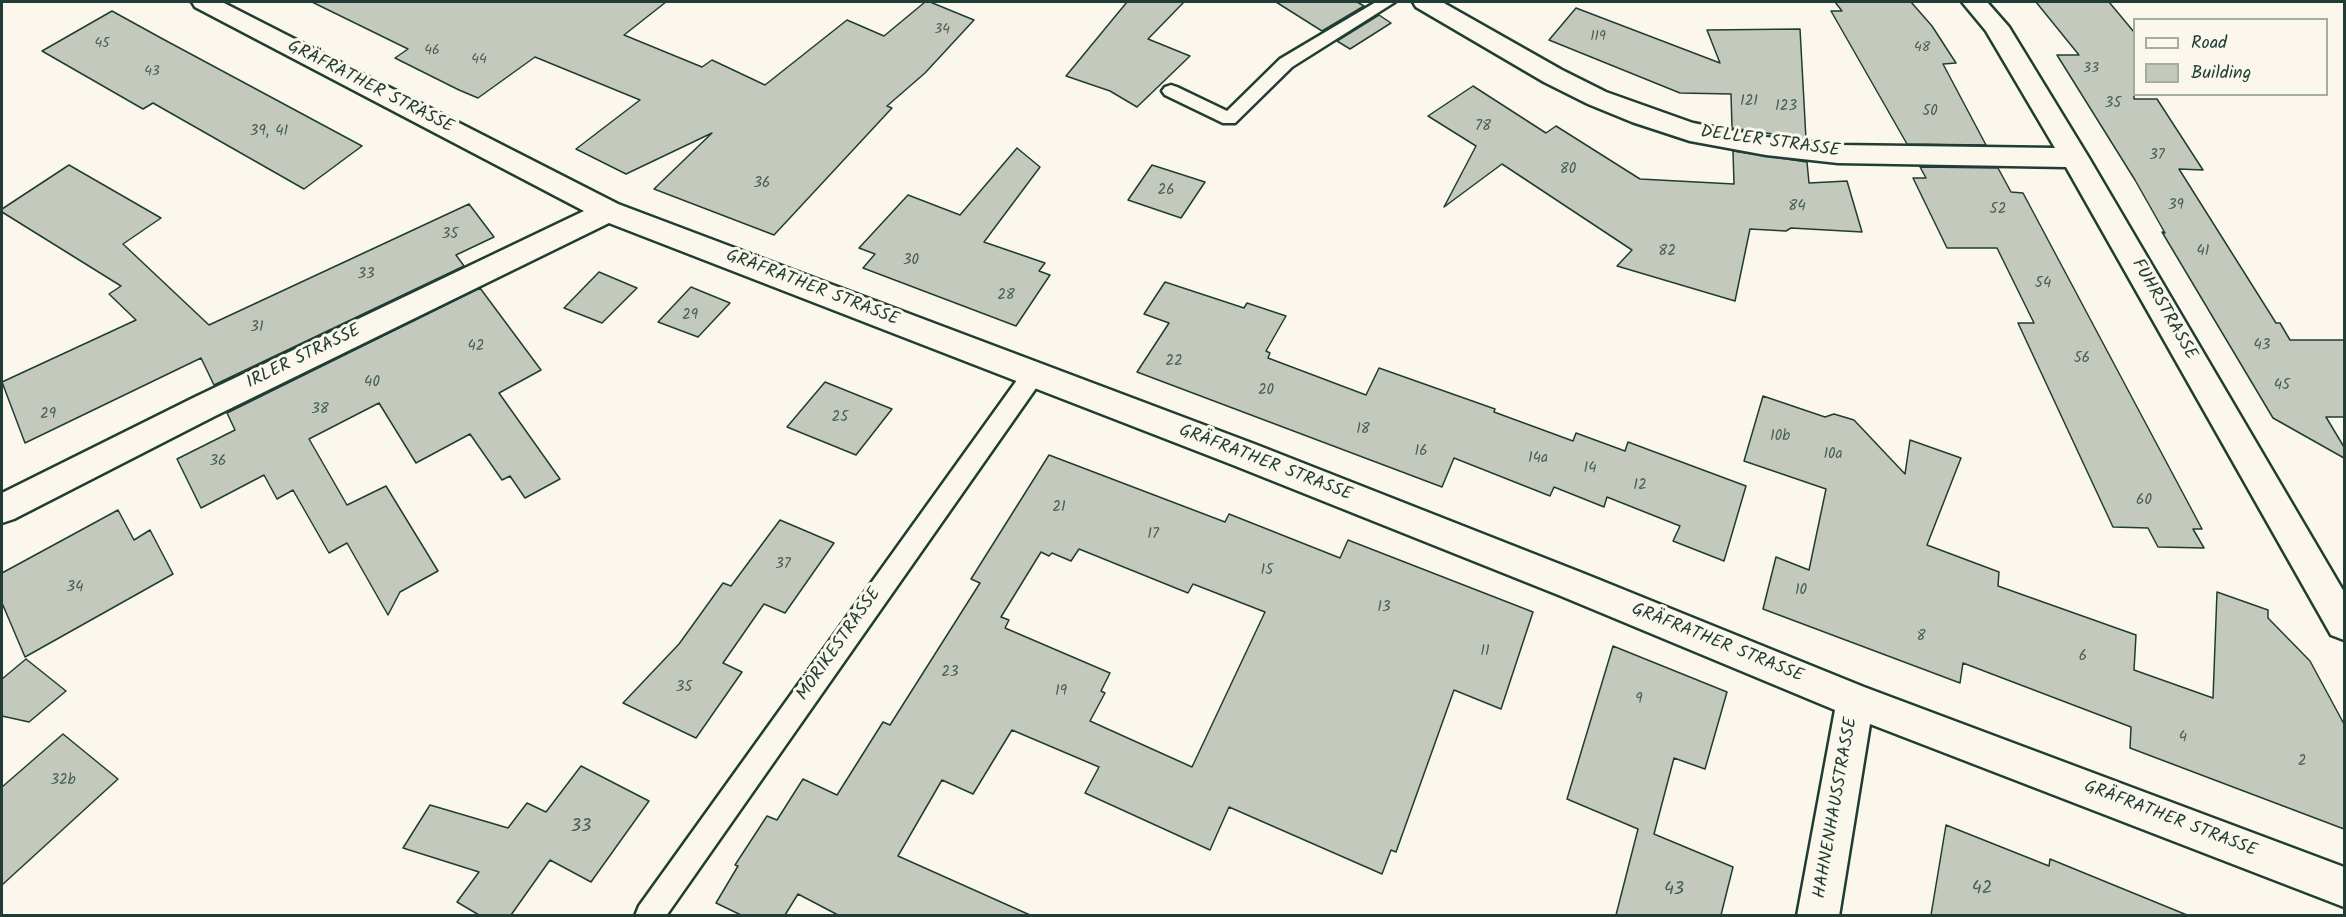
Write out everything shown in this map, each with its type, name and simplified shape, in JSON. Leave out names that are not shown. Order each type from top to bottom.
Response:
[{"type":"street","name":"GRÄFRATHER STRASSE","points":[[204,2],[608,211],[1245,455],[1584,589],[1855,700],[2344,887]]},
{"type":"street","name":"DELLER STRASSE","points":[[1425,2],[1579,89],[1641,116],[1690,132],[1766,146],[1838,154],[2075,158]]},
{"type":"street","name":"FUHRSTRASSE","points":[[1974,2],[1996,27],[2075,158],[2344,624]]},
{"type":"street","name":"IRLER STRASSE","points":[[2,509],[204,407],[608,211]]},
{"type":"street","name":"HAHNENHAUSSTRASSE","points":[[1818,915],[1855,700]]},
{"type":"lane","points":[[1171,91],[1229,119],[1286,63],[1387,2]]},
{"type":"lane","name":"MÖRIKESTRASSE","points":[[649,915],[1033,375]]},
{"type":"building","points":[[312,2],[666,2],[624,35],[702,67],[712,60],[765,85],[847,20],[884,36],[925,2],[930,2],[974,20],[925,73],[887,106],[892,108],[774,235],[654,189],[712,133],[626,174],[576,149],[640,100],[535,57],[478,98],[395,58],[408,49]]},
{"type":"building","points":[[1127,2],[1184,2],[1148,39],[1190,56],[1137,107],[1110,91],[1066,76]]},
{"type":"building","points":[[1276,2],[1357,2],[1364,6],[1322,31]]},
{"type":"building","points":[[1835,2],[1911,2],[1932,26],[1956,63],[1943,64],[1986,145],[1907,144],[1831,11],[1842,11]]},
{"type":"building","points":[[2036,2],[2109,2],[2133,31],[2134,99],[2157,99],[2203,170],[2179,169],[2276,323],[2280,323],[2290,340],[2344,340],[2344,417],[2326,417],[2344,447],[2344,458],[2273,418],[2162,232],[2165,233],[2135,180],[2057,55],[2079,55]]},
{"type":"building","points":[[1576,8],[1720,63],[1707,30],[1800,29],[1806,139],[1732,128],[1731,94],[1680,93],[1549,40]]},
{"type":"building","points":[[112,11],[362,146],[304,189],[153,103],[143,109],[42,51]]},
{"type":"building","points":[[1379,15],[1391,23],[1350,49],[1337,41]]},
{"type":"building","points":[[1473,86],[1546,133],[1556,126],[1640,179],[1734,184],[1733,151],[1807,162],[1809,183],[1847,181],[1862,232],[1791,228],[1786,231],[1750,229],[1735,301],[1617,266],[1632,250],[1502,164],[1444,207],[1476,146],[1428,116]]},
{"type":"building","points":[[1017,148],[1040,167],[984,242],[1045,263],[1039,271],[1050,275],[1016,326],[863,268],[875,254],[859,248],[908,195],[960,215]]},
{"type":"building","points":[[69,165],[161,218],[123,244],[209,325],[469,204],[494,237],[456,255],[464,266],[214,385],[201,358],[25,443],[2,382],[136,320],[109,294],[121,286],[2,212],[2,209]]},
{"type":"building","points":[[1152,165],[1205,182],[1181,218],[1128,200]]},
{"type":"building","points":[[1920,167],[1998,168],[2011,192],[2023,193],[2202,529],[2193,529],[2204,548],[2158,547],[2148,528],[2113,527],[2018,323],[2034,323],[1997,248],[1947,248],[1913,178],[1926,178]]},
{"type":"building","points":[[599,272],[637,288],[602,323],[564,308]]},
{"type":"building","points":[[1165,282],[1244,308],[1247,303],[1286,316],[1266,351],[1270,353],[1268,358],[1366,395],[1379,368],[1495,409],[1494,412],[1573,441],[1576,433],[1625,451],[1628,442],[1746,486],[1724,561],[1673,541],[1680,526],[1607,497],[1604,507],[1554,487],[1550,496],[1454,458],[1442,487],[1137,372],[1169,323],[1144,314]]},
{"type":"building","points":[[691,287],[730,303],[698,337],[658,322]]},
{"type":"building","points":[[480,288],[541,370],[499,393],[560,479],[525,498],[510,476],[502,480],[470,434],[416,463],[379,403],[309,439],[347,505],[386,486],[438,571],[400,592],[388,615],[347,543],[329,553],[293,490],[277,499],[264,475],[201,508],[177,459],[235,430],[227,413]]},
{"type":"building","points":[[825,382],[892,409],[856,455],[787,427]]},
{"type":"building","points":[[1763,396],[1825,417],[1834,414],[1854,420],[1905,474],[1910,440],[1961,458],[1927,545],[1999,572],[1998,586],[2136,635],[2134,670],[2213,698],[2217,592],[2268,610],[2268,618],[2310,661],[2344,724],[2344,829],[2130,748],[2131,727],[1963,663],[1960,683],[1763,609],[1776,557],[1809,570],[1826,489],[1744,461]]},
{"type":"building","points":[[1049,455],[1225,522],[1229,514],[1340,558],[1348,540],[1533,612],[1501,709],[1454,690],[1396,852],[1391,850],[1382,874],[1229,807],[1210,850],[1085,793],[1099,767],[1012,730],[973,794],[942,780],[898,856],[1030,915],[838,915],[798,894],[785,915],[741,915],[716,903],[738,866],[735,865],[767,816],[777,820],[803,779],[837,795],[883,722],[890,725],[980,583],[971,579]],"holes":[[[1079,549],[1188,593],[1193,584],[1265,612],[1192,767],[1090,721],[1105,693],[1101,691],[1110,673],[1005,628],[1009,620],[1001,617],[1041,552],[1049,556],[1052,553],[1071,561]]]},
{"type":"building","points":[[118,510],[134,540],[150,530],[173,574],[25,657],[2,603],[2,573]]},
{"type":"building","points":[[780,520],[834,543],[785,613],[764,604],[723,663],[742,672],[696,738],[623,703],[679,644],[723,583],[731,586]]},
{"type":"building","points":[[1613,646],[1727,692],[1705,769],[1674,758],[1654,834],[1733,867],[1721,915],[1616,915],[1638,829],[1567,799]]},
{"type":"building","points":[[26,659],[66,691],[29,722],[2,716],[2,679]]},
{"type":"building","points":[[63,734],[118,779],[2,885],[2,787]]},
{"type":"building","points":[[581,766],[649,801],[591,882],[550,860],[511,915],[479,915],[457,902],[479,872],[403,848],[430,805],[508,828],[527,803],[546,812]]},
{"type":"building","points":[[1946,825],[2049,866],[2050,859],[2187,915],[1931,915]]}]
